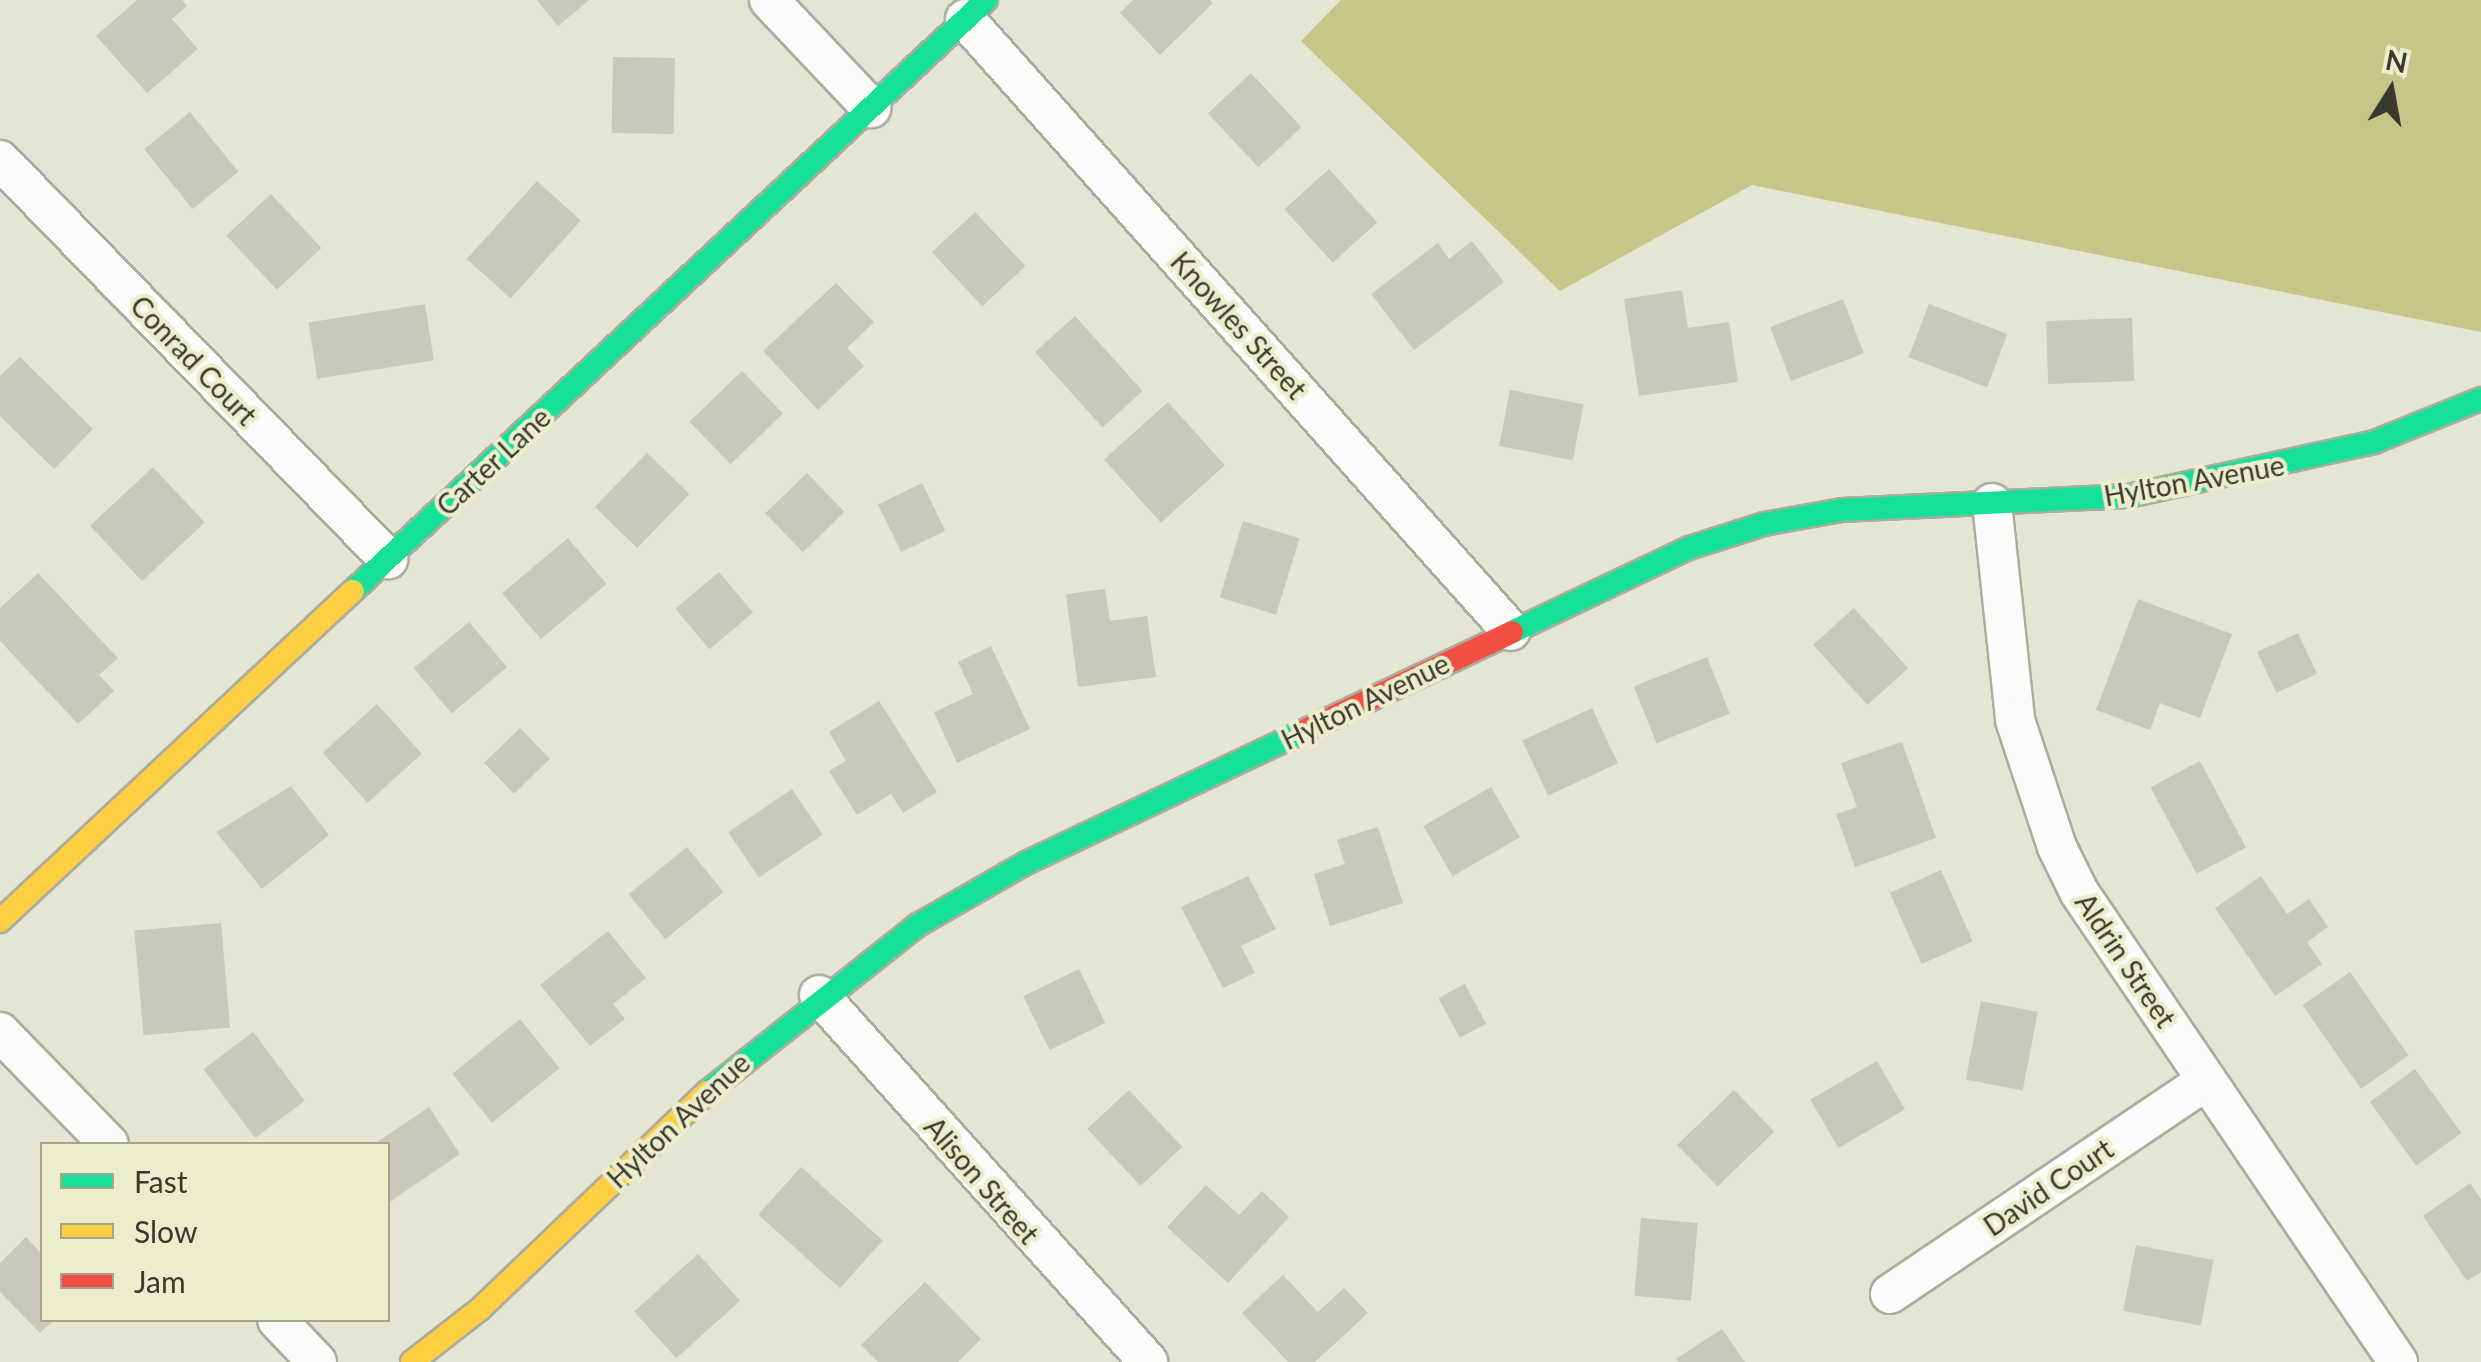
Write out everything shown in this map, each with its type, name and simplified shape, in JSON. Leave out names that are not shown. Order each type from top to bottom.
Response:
[{"type":"street","points":[[769,0],[870,108]]},
{"type":"street","name":"Carter Lane","points":[[0,921],[976,10]]},
{"type":"street","name":"Knowles Street","points":[[976,10],[1512,632]]},
{"type":"street","name":"Conrad Court","points":[[0,160],[388,560]]},
{"type":"street","name":"Hylton Avenue","points":[[412,1362],[480,1309],[741,1060],[819,995],[918,925],[1026,863],[1689,548],[1764,524],[1842,510],[2129,496],[2252,474],[2374,442],[2481,399]]},
{"type":"street","name":"Aldrin Street","points":[[1992,503],[2001,638],[2032,784],[2079,892],[2398,1362]]},
{"type":"street","name":"Alison Street","points":[[819,995],[1148,1362]]},
{"type":"street","points":[[0,1032],[107,1142]]},
{"type":"street","name":"David Court","points":[[1890,1294],[2206,1080]]},
{"type":"street","points":[[280,1322],[317,1362]]},
{"type":"green space","points":[[1341,0],[2481,0],[2481,332],[1752,185],[1560,291],[1301,41]]},
{"type":"building","points":[[137,0],[182,0],[187,6],[172,19],[198,49],[147,93],[96,36]]},
{"type":"building","points":[[537,0],[589,0],[558,26]]},
{"type":"building","points":[[1133,0],[1213,3],[1160,55],[1120,13]]},
{"type":"building","points":[[613,57],[675,58],[674,134],[612,133]]},
{"type":"building","points":[[1251,73],[1301,127],[1258,167],[1208,113]]},
{"type":"building","points":[[190,112],[238,172],[193,209],[144,149]]},
{"type":"building","points":[[1329,169],[1377,223],[1333,263],[1284,209]]},
{"type":"building","points":[[537,181],[581,220],[511,299],[467,259]]},
{"type":"building","points":[[271,194],[321,248],[277,290],[226,236]]},
{"type":"building","points":[[975,212],[1025,266],[982,306],[932,252]]},
{"type":"building","points":[[1472,241],[1504,282],[1414,350],[1371,294],[1438,243],[1449,259]]},
{"type":"building","points":[[836,283],[874,322],[847,348],[864,366],[818,410],[763,351]]},
{"type":"building","points":[[1682,290],[1688,328],[1729,322],[1738,382],[1639,396],[1624,299]]},
{"type":"building","points":[[1843,299],[1864,353],[1791,381],[1770,327]]},
{"type":"building","points":[[425,304],[434,360],[317,379],[308,322]]},
{"type":"building","points":[[1929,304],[2007,334],[1987,387],[1909,357]]},
{"type":"building","points":[[1075,316],[1143,391],[1102,427],[1035,352]]},
{"type":"building","points":[[2132,318],[2134,381],[2048,384],[2046,321]]},
{"type":"building","points":[[20,357],[93,429],[54,469],[0,416],[0,376]]},
{"type":"building","points":[[742,371],[783,413],[730,464],[689,422]]},
{"type":"building","points":[[1510,390],[1584,404],[1573,460],[1499,446]]},
{"type":"building","points":[[1168,402],[1225,465],[1161,523],[1104,460]]},
{"type":"building","points":[[647,453],[689,494],[637,548],[595,507]]},
{"type":"building","points":[[153,467],[205,523],[142,581],[90,526]]},
{"type":"building","points":[[807,473],[845,512],[803,552],[765,513]]},
{"type":"building","points":[[922,483],[945,531],[901,552],[878,504]]},
{"type":"building","points":[[1243,521],[1299,538],[1276,615],[1220,598]]},
{"type":"building","points":[[568,538],[607,584],[541,639],[502,593]]},
{"type":"building","points":[[719,572],[753,613],[709,649],[675,609]]},
{"type":"building","points":[[38,573],[118,658],[99,675],[114,691],[78,724],[0,641],[0,608]]},
{"type":"building","points":[[1105,589],[1110,621],[1147,616],[1156,677],[1078,687],[1066,594]]},
{"type":"building","points":[[2138,599],[2232,634],[2200,718],[2160,703],[2150,730],[2096,710]]},
{"type":"building","points":[[1854,608],[1908,668],[1867,705],[1813,645]]},
{"type":"building","points":[[469,622],[507,667],[452,713],[414,668]]},
{"type":"building","points":[[2298,633],[2317,674],[2276,693],[2257,652]]},
{"type":"building","points":[[991,646],[1030,729],[957,763],[934,712],[973,694],[958,662]]},
{"type":"building","points":[[1707,657],[1730,714],[1657,743],[1634,687]]},
{"type":"building","points":[[879,701],[937,792],[903,813],[891,794],[857,815],[829,771],[846,761],[829,732]]},
{"type":"building","points":[[377,704],[422,754],[368,803],[323,753]]},
{"type":"building","points":[[1592,708],[1618,763],[1548,796],[1522,741]]},
{"type":"building","points":[[520,728],[550,759],[514,794],[484,763]]},
{"type":"building","points":[[1902,742],[1936,838],[1855,867],[1836,814],[1857,807],[1841,763]]},
{"type":"building","points":[[2200,761],[2246,848],[2197,874],[2151,787]]},
{"type":"building","points":[[291,786],[329,835],[262,889],[216,832]]},
{"type":"building","points":[[1491,787],[1520,837],[1452,876],[1423,826]]},
{"type":"building","points":[[792,789],[823,835],[759,878],[728,832]]},
{"type":"building","points":[[1378,827],[1403,903],[1330,926],[1314,874],[1345,864],[1337,840]]},
{"type":"building","points":[[687,847],[724,892],[665,939],[629,894]]},
{"type":"building","points":[[1941,870],[1973,941],[1922,964],[1890,893]]},
{"type":"building","points":[[1248,876],[1276,929],[1241,946],[1255,973],[1223,988],[1181,907]]},
{"type":"building","points":[[2261,876],[2287,914],[2309,899],[2328,927],[2307,942],[2322,964],[2275,996],[2215,908]]},
{"type":"building","points":[[221,923],[230,1028],[143,1035],[134,931]]},
{"type":"building","points":[[608,931],[646,978],[613,1004],[625,1019],[590,1046],[540,985]]},
{"type":"building","points":[[1079,969],[1105,1023],[1050,1050],[1023,996]]},
{"type":"building","points":[[2350,972],[2409,1056],[2361,1089],[2302,1005]]},
{"type":"building","points":[[1465,984],[1486,1024],[1460,1038],[1439,998]]},
{"type":"building","points":[[1981,1001],[2038,1012],[2023,1091],[1966,1080]]},
{"type":"building","points":[[520,1019],[560,1068],[492,1123],[452,1074]]},
{"type":"building","points":[[253,1032],[305,1101],[255,1138],[203,1069]]},
{"type":"building","points":[[1877,1061],[1905,1109],[1838,1148],[1810,1100]]},
{"type":"building","points":[[2415,1069],[2461,1133],[2416,1166],[2370,1102]]},
{"type":"building","points":[[1129,1090],[1182,1147],[1141,1186],[1087,1129]]},
{"type":"building","points":[[1734,1090],[1774,1132],[1717,1187],[1677,1145]]},
{"type":"building","points":[[429,1107],[460,1154],[390,1202],[390,1142],[377,1142]]},
{"type":"building","points":[[801,1167],[883,1241],[840,1288],[758,1215]]},
{"type":"building","points":[[2470,1183],[2481,1199],[2481,1272],[2467,1281],[2423,1216]]},
{"type":"building","points":[[1206,1185],[1239,1215],[1262,1191],[1289,1217],[1228,1283],[1167,1227]]},
{"type":"building","points":[[1641,1218],[1698,1223],[1691,1301],[1634,1296]]},
{"type":"building","points":[[26,1237],[40,1252],[40,1322],[52,1322],[40,1333],[0,1292],[0,1263]]},
{"type":"building","points":[[2136,1245],[2214,1260],[2201,1326],[2123,1311]]},
{"type":"building","points":[[698,1254],[740,1301],[676,1358],[634,1312]]},
{"type":"building","points":[[1283,1275],[1318,1312],[1344,1288],[1368,1313],[1315,1362],[1288,1362],[1242,1313]]},
{"type":"building","points":[[925,1282],[981,1339],[958,1362],[878,1362],[861,1345]]},
{"type":"building","points":[[1722,1329],[1745,1362],[1678,1362],[1676,1359]]},
{"type":"traffic: fast","points":[[353,591],[986,0]]},
{"type":"traffic: fast","points":[[1512,632],[1689,548],[1764,524],[1842,510],[2129,496],[2374,442],[2481,399]]},
{"type":"traffic: fast","points":[[707,1092],[918,925],[1026,863],[1306,730]]},
{"type":"traffic: slow","points":[[0,921],[353,591]]},
{"type":"traffic: slow","points":[[412,1362],[480,1309],[707,1092]]},
{"type":"traffic: jam","points":[[1306,730],[1512,632]]}]
